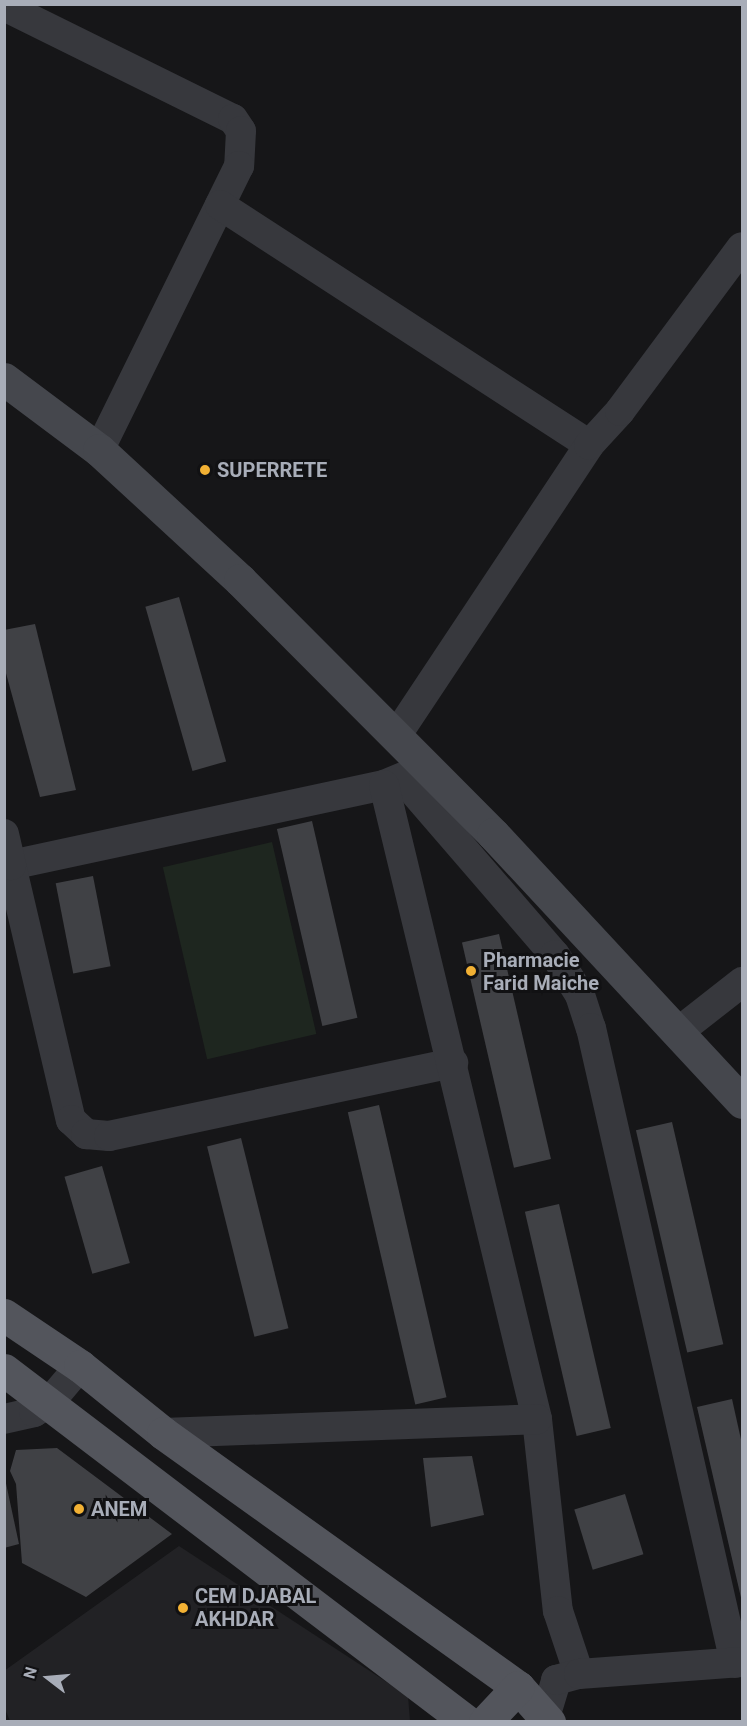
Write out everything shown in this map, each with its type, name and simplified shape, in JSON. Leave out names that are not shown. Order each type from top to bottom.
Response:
[{"type":"main road","points":[[4,379],[99,450],[240,580],[396,736],[404,777],[677,1033],[742,1102]]},
{"type":"main road","points":[[6,1319],[80,1366],[163,1433],[518,1687],[545,1720]]},
{"type":"main road","points":[[4,1370],[467,1722]]},
{"type":"main road","points":[[485,1722],[518,1687]]},
{"type":"street","points":[[4,6],[233,119],[241,131],[243,152],[220,205],[99,450]]},
{"type":"street","points":[[220,205],[589,445]]},
{"type":"street","points":[[396,736],[589,445],[620,411],[742,247]]},
{"type":"street","points":[[11,865],[404,777]]},
{"type":"street","points":[[404,777],[453,1063],[537,1419],[558,1611],[568,1677],[545,1720]]},
{"type":"street","points":[[404,777],[555,955],[580,995],[591,1028],[739,1662],[568,1677],[518,1687]]},
{"type":"street","points":[[4,834],[71,1120],[86,1134],[109,1136],[453,1063]]},
{"type":"street","points":[[677,1033],[742,982]]},
{"type":"street","points":[[4,1419],[34,1412],[48,1404],[80,1366]]},
{"type":"street","points":[[163,1433],[537,1419]]},
{"type":"shaded area","points":[[272,842],[316,1034],[207,1059],[163,867]]},
{"type":"shaded area","name":"CEM DJABAL AKHDAR","points":[[179,1546],[408,1696],[410,1721],[10,1721],[5,1709],[4,1671]]},
{"type":"building","points":[[179,597],[226,761],[192,771],[145,607]]},
{"type":"building","points":[[35,624],[76,790],[40,797],[4,666],[4,630]]},
{"type":"building","points":[[312,821],[357,1018],[322,1026],[277,829]]},
{"type":"building","points":[[93,876],[111,966],[73,974],[56,883]]},
{"type":"building","points":[[499,934],[551,1159],[514,1168],[462,943]]},
{"type":"building","points":[[379,1105],[446,1397],[415,1405],[348,1112]]},
{"type":"building","points":[[672,1122],[723,1344],[687,1352],[636,1130]]},
{"type":"building","points":[[241,1138],[288,1328],[254,1337],[207,1146]]},
{"type":"building","points":[[102,1166],[130,1263],[92,1274],[65,1177]]},
{"type":"building","points":[[559,1204],[611,1428],[577,1436],[525,1212]]},
{"type":"building","points":[[732,1399],[742,1444],[742,1602],[697,1407]]},
{"type":"building","name":"ANEM","points":[[57,1448],[172,1534],[86,1597],[22,1563],[16,1484],[10,1471],[16,1450]]},
{"type":"building","points":[[472,1456],[484,1515],[431,1527],[423,1458]]},
{"type":"building","points":[[4,1474],[19,1544],[4,1548]]},
{"type":"building","points":[[625,1494],[643,1554],[593,1570],[574,1509]]},
{"type":"place","name":"SUPERRETE","points":[[205,470]]},
{"type":"place","name":"Pharmacie Farid Maiche","points":[[471,971]]},
{"type":"place","name":"ANEM","points":[[79,1509]]},
{"type":"place","name":"CEM DJABAL AKHDAR","points":[[183,1608]]}]
